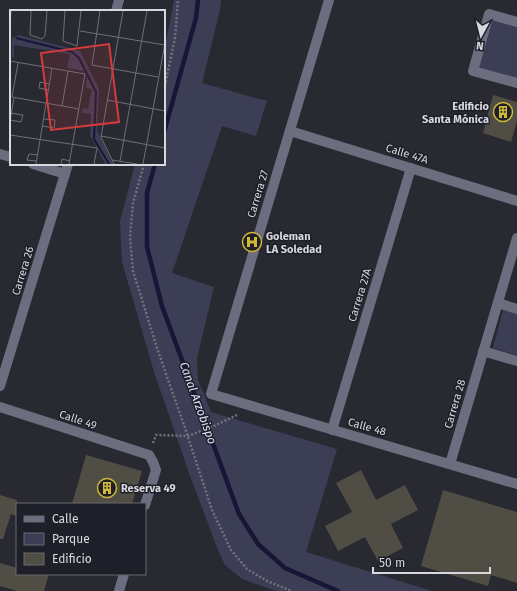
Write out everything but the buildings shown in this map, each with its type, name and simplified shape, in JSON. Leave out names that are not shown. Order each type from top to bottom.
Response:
[{"type":"street","points":[[116,10],[119,0]]},
{"type":"street","name":"Carrera 27","points":[[211,394],[329,0]]},
{"type":"street","points":[[517,22],[489,14],[474,71],[517,83]]},
{"type":"street","name":"Calle 47A","points":[[290,131],[517,201]]},
{"type":"street","points":[[0,154],[10,157]]},
{"type":"street","points":[[40,165],[67,169]]},
{"type":"street","name":"Carrera 27A","points":[[332,430],[411,168]]},
{"type":"street","name":"Carrera 26","points":[[0,386],[67,169]]},
{"type":"street","name":"Carrera 28","points":[[450,464],[517,238]]},
{"type":"street","points":[[498,303],[517,309]]},
{"type":"street","points":[[483,351],[517,361]]},
{"type":"street","name":"Calle 48","points":[[211,394],[517,484]]},
{"type":"street","name":"Calle 49","points":[[0,407],[149,455],[156,470],[146,503]]},
{"type":"street","points":[[119,591],[124,575]]},
{"type":"path","points":[[165,85],[175,38],[178,0]]},
{"type":"path","points":[[144,165],[133,203],[130,237],[133,271],[212,510],[231,550],[247,569],[292,591]]},
{"type":"path","points":[[156,436],[188,436],[214,426],[237,414],[248,405]]},
{"type":"green space","points":[[174,0],[221,0],[220,10],[202,83],[267,101],[256,136],[222,126],[172,273],[214,287],[197,358],[198,380],[211,412],[337,449],[306,552],[432,591],[276,591],[242,579],[225,565],[189,473],[154,372],[122,262],[120,221],[135,165],[165,165],[165,47]]},
{"type":"green space","points":[[489,14],[517,22],[517,83],[473,71]]},
{"type":"green space","points":[[503,310],[517,314],[517,355],[493,348]]},
{"type":"waterway","name":"Canal Arzobispo","points":[[165,128],[196,18],[198,0]]},
{"type":"waterway","name":"Canal Arzobispo","points":[[155,165],[147,193],[147,247],[162,306],[239,514],[258,544],[285,568],[338,591]]},
{"type":"place","name":"Edificio Santa Mónica","points":[[503,112]]},
{"type":"place","name":"Goleman LA Soledad","points":[[252,242]]},
{"type":"place","name":"Reserva 49","points":[[107,488]]}]
